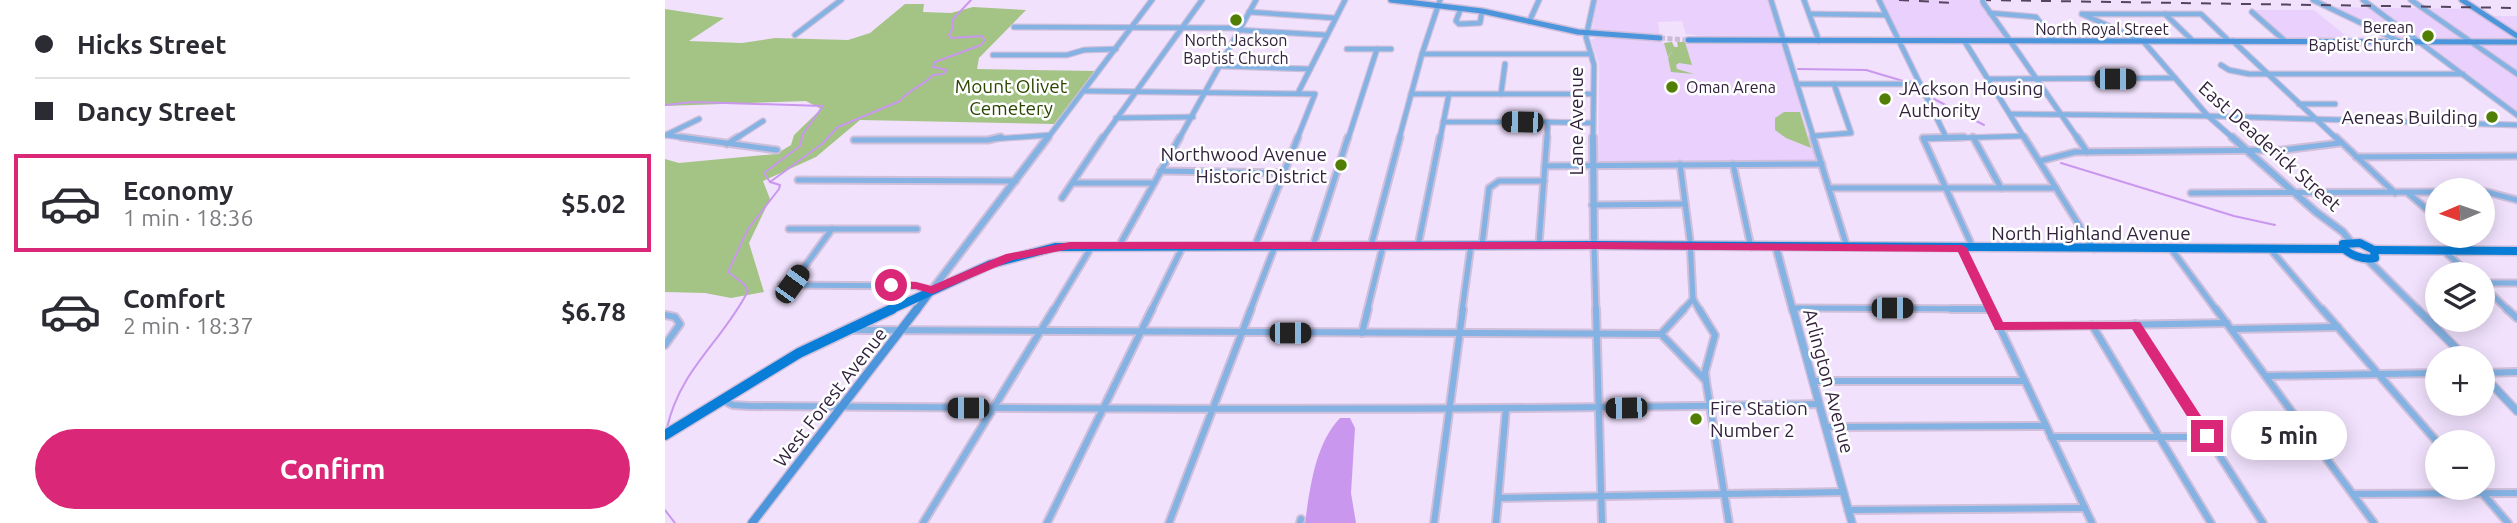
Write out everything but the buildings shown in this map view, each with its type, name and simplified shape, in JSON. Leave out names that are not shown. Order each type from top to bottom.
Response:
[{"type":"main road","points":[[1391,0],[1439,2],[1586,33],[1660,38]]},
{"type":"main road","points":[[2462,0],[2517,36]]},
{"type":"main road","name":"North Royal Street","points":[[1688,40],[2517,42]]},
{"type":"main road","points":[[2374,250],[2375,258],[2368,260],[2344,249],[2343,244],[2350,241],[2361,243],[2374,250],[2517,251]]},
{"type":"main road","name":"North Highland Avenue","points":[[665,435],[799,353],[845,330],[1010,257],[1043,249],[1092,246],[1594,245],[2344,249]]},
{"type":"main road","name":"West Forest Avenue","points":[[752,523],[932,290]]},
{"type":"street","points":[[795,35],[841,0]]},
{"type":"street","points":[[781,285],[916,286],[932,290],[1152,0]]},
{"type":"street","points":[[1062,198],[1116,117],[1139,91],[1202,0]]},
{"type":"street","points":[[1119,246],[1256,0]]},
{"type":"street","points":[[1299,93],[1345,0]]},
{"type":"street","points":[[1529,22],[1539,0]]},
{"type":"street","name":"Lane Avenue","points":[[1594,0],[1586,33],[1594,65],[1594,245]]},
{"type":"street","points":[[1771,0],[1847,247]]},
{"type":"street","points":[[1804,0],[1819,41]]},
{"type":"street","points":[[1877,0],[1946,137]]},
{"type":"street","points":[[2313,0],[2401,42]]},
{"type":"street","points":[[2363,0],[2517,114]]},
{"type":"street","points":[[2411,0],[2517,74]]},
{"type":"street","points":[[1371,246],[1422,54],[1439,2]]},
{"type":"street","points":[[1983,2],[2087,152]]},
{"type":"street","points":[[1461,8],[1456,22],[1459,24],[1480,23],[1482,11]]},
{"type":"street","points":[[1249,12],[1335,18]]},
{"type":"street","points":[[2252,12],[2284,41]]},
{"type":"street","points":[[1990,13],[2036,17],[2055,41]]},
{"type":"street","points":[[1811,14],[1886,15]]},
{"type":"street","points":[[2143,41],[2082,14],[2201,14],[2395,193]]},
{"type":"street","points":[[2165,14],[2193,41]]},
{"type":"street","points":[[1014,27],[1184,27],[1326,35]]},
{"type":"street","points":[[1965,41],[2094,249]]},
{"type":"street","name":"East Deaderick Street","points":[[2143,41],[2208,116],[2293,193],[2343,232],[2350,241]]},
{"type":"street","points":[[993,55],[1067,55],[1084,50],[1116,49]]},
{"type":"street","points":[[1347,49],[1391,50]]},
{"type":"street","points":[[1313,246],[1377,49]]},
{"type":"street","points":[[1422,54],[1591,54]]},
{"type":"street","points":[[1501,94],[1505,64]]},
{"type":"street","points":[[2221,65],[2242,74],[2463,75]]},
{"type":"street","points":[[1220,66],[1310,69]]},
{"type":"street","points":[[1987,79],[2175,78]]},
{"type":"street","points":[[1797,84],[1920,84]]},
{"type":"street","points":[[1813,136],[1847,136],[1851,133],[1833,84]]},
{"type":"street","points":[[1084,91],[1315,94],[1255,246]]},
{"type":"street","points":[[1411,94],[1593,94]]},
{"type":"street","points":[[1417,246],[1449,94]]},
{"type":"street","points":[[2299,104],[2335,104]]},
{"type":"street","points":[[2010,114],[2208,116],[2517,125]]},
{"type":"street","points":[[1116,117],[1193,117]]},
{"type":"street","points":[[665,135],[699,119]]},
{"type":"street","points":[[727,144],[763,121]]},
{"type":"street","points":[[1443,122],[1593,123]]},
{"type":"street","points":[[1539,245],[1548,122]]},
{"type":"street","points":[[665,135],[777,150]]},
{"type":"street","points":[[854,140],[988,140],[1050,135]]},
{"type":"street","points":[[1973,136],[2001,188]]},
{"type":"street","points":[[1973,248],[1923,138],[2024,136]]},
{"type":"street","points":[[2040,161],[2069,153],[2283,150],[2340,143]]},
{"type":"street","points":[[2356,157],[2517,156]]},
{"type":"street","points":[[1680,164],[1693,299],[1715,335],[1706,381],[1729,523]]},
{"type":"street","points":[[1733,164],[1751,247]]},
{"type":"street","points":[[1545,166],[1822,164]]},
{"type":"street","points":[[1160,171],[1286,173]]},
{"type":"street","points":[[798,180],[1016,181]]},
{"type":"street","points":[[1482,246],[1489,188],[1499,181],[1544,181]]},
{"type":"street","points":[[1073,183],[1154,183]]},
{"type":"street","points":[[1829,188],[2056,188]]},
{"type":"street","points":[[2191,193],[2425,192]]},
{"type":"street","points":[[2408,193],[2425,208]]},
{"type":"street","points":[[2495,194],[2517,200]]},
{"type":"street","points":[[1592,205],[1685,204]]},
{"type":"street","points":[[789,229],[917,229]]},
{"type":"street","points":[[792,284],[832,229]]},
{"type":"street","points":[[1594,245],[1602,523]]},
{"type":"street","points":[[923,523],[1092,246]]},
{"type":"street","points":[[1047,523],[1183,246]]},
{"type":"street","points":[[1170,523],[1275,246]]},
{"type":"street","points":[[1362,333],[1383,246]]},
{"type":"street","points":[[1434,523],[1471,246]]},
{"type":"street","name":"Arlington Avenue","points":[[1776,247],[1852,523]]},
{"type":"street","points":[[1962,248],[2092,523]]},
{"type":"street","points":[[2472,248],[2475,251]]},
{"type":"street","points":[[2172,250],[2374,523]]},
{"type":"street","points":[[2271,250],[2427,430]]},
{"type":"street","points":[[2444,251],[2456,262]]},
{"type":"street","points":[[2368,260],[2454,346]]},
{"type":"street","points":[[2495,284],[2517,283]]},
{"type":"street","points":[[2495,297],[2517,318]]},
{"type":"street","points":[[1661,334],[1693,299]]},
{"type":"street","points":[[1793,308],[1990,309]]},
{"type":"street","points":[[665,315],[675,317],[680,324],[665,345]]},
{"type":"street","points":[[1999,327],[2135,324],[2338,327]]},
{"type":"street","points":[[2135,324],[2263,523]]},
{"type":"street","points":[[2092,325],[2211,523]]},
{"type":"street","points":[[845,330],[1661,334],[1706,381]]},
{"type":"street","points":[[2495,373],[2517,372]]},
{"type":"street","points":[[2266,376],[2425,373]]},
{"type":"street","points":[[1813,381],[2025,381]]},
{"type":"street","points":[[2495,387],[2517,411]]},
{"type":"street","points":[[722,400],[733,405],[749,406],[1103,410],[1599,409],[1819,404]]},
{"type":"street","points":[[1496,523],[1506,409]]},
{"type":"street","points":[[1826,427],[2046,426]]},
{"type":"street","points":[[2052,437],[2207,436]]},
{"type":"street","points":[[2495,491],[2517,492]]},
{"type":"street","points":[[1499,498],[1843,492]]},
{"type":"street","points":[[2353,494],[2425,492]]},
{"type":"street","points":[[2488,500],[2508,523]]},
{"type":"street","points":[[1848,510],[2085,508]]},
{"type":"shaded area","points":[[1596,0],[1770,0],[1780,38],[1717,38],[1686,34],[1682,21],[1658,22],[1660,37],[1592,31]]},
{"type":"shaded area","points":[[1882,0],[1978,0],[2005,40],[1900,39]]},
{"type":"shaded area","points":[[2330,7],[2474,9],[2486,16],[2517,16],[2517,113],[2418,40],[2402,40]]},
{"type":"shaded area","points":[[2252,10],[2314,10],[2351,40],[2286,40]]},
{"type":"shaded area","points":[[1598,37],[1661,40],[1662,43],[1672,42],[1676,47],[1677,42],[1781,42],[1817,161],[1598,163],[1599,64],[1591,40]]},
{"type":"shaded area","points":[[1340,418],[1350,418],[1355,428],[1351,493],[1356,523],[1305,523],[1319,453]]},
{"type":"green space","name":"Mount Olivet Cemetery","points":[[905,4],[924,4],[923,12],[951,13],[973,7],[1026,10],[979,58],[977,69],[1096,71],[1054,124],[860,120],[816,157],[763,181],[770,199],[749,243],[764,292],[731,298],[705,293],[665,292],[665,159],[679,163],[776,154],[791,145],[794,135],[821,109],[806,101],[665,106],[665,9],[724,18],[689,41],[742,43],[775,38],[848,40],[870,33]]},
{"type":"green space","points":[[1672,42],[1674,47],[1678,47],[1677,42],[1685,42],[1692,65],[1679,63],[1676,65],[1677,69],[1694,74],[1671,72],[1668,58],[1674,48],[1668,57],[1664,43]]},
{"type":"green space","points":[[1784,112],[1800,112],[1811,148],[1786,138],[1775,130],[1775,118]]},
{"type":"waterway","points":[[770,182],[822,144],[838,127],[900,101],[933,75],[943,74],[947,70],[933,67],[935,62],[981,45],[985,40],[982,36],[951,38],[949,35],[953,28],[953,19],[971,0]]},
{"type":"waterway","points":[[1798,69],[1866,70],[1903,81]]},
{"type":"waterway","points":[[1934,99],[1984,125]]},
{"type":"waterway","points":[[665,105],[693,102],[823,106],[803,134],[800,146],[764,173],[770,182]]},
{"type":"waterway","points":[[2061,163],[2234,216],[2275,225]]},
{"type":"waterway","points":[[667,428],[673,407],[691,372],[738,309],[748,291],[744,284],[728,272],[748,229],[779,189],[780,185],[770,182]]},
{"type":"waterway","points":[[665,510],[675,523]]},
{"type":"tunnel","points":[[1660,38],[1688,40]]},
{"type":"railway","points":[[1899,0],[1955,3]]},
{"type":"railway","points":[[1981,0],[2517,8]]},
{"type":"place","name":"North Jackson Baptist Church","points":[[1236,20]]},
{"type":"place","name":"Berean Baptist Church","points":[[2428,36]]},
{"type":"place","name":"Oman Arena","points":[[1672,87]]},
{"type":"place","name":"JAckson Housing Authority","points":[[1885,99]]},
{"type":"place","name":"Aeneas Building","points":[[2492,117]]},
{"type":"place","name":"Northwood Avenue Historic District","points":[[1341,165]]},
{"type":"place","name":"Fire Station Number 2","points":[[1696,419]]},
{"type":"route","points":[[891,285],[932,290],[969,272],[1010,257],[1070,246],[1594,245],[1962,248],[1999,327],[2135,324],[2207,436]]}]
